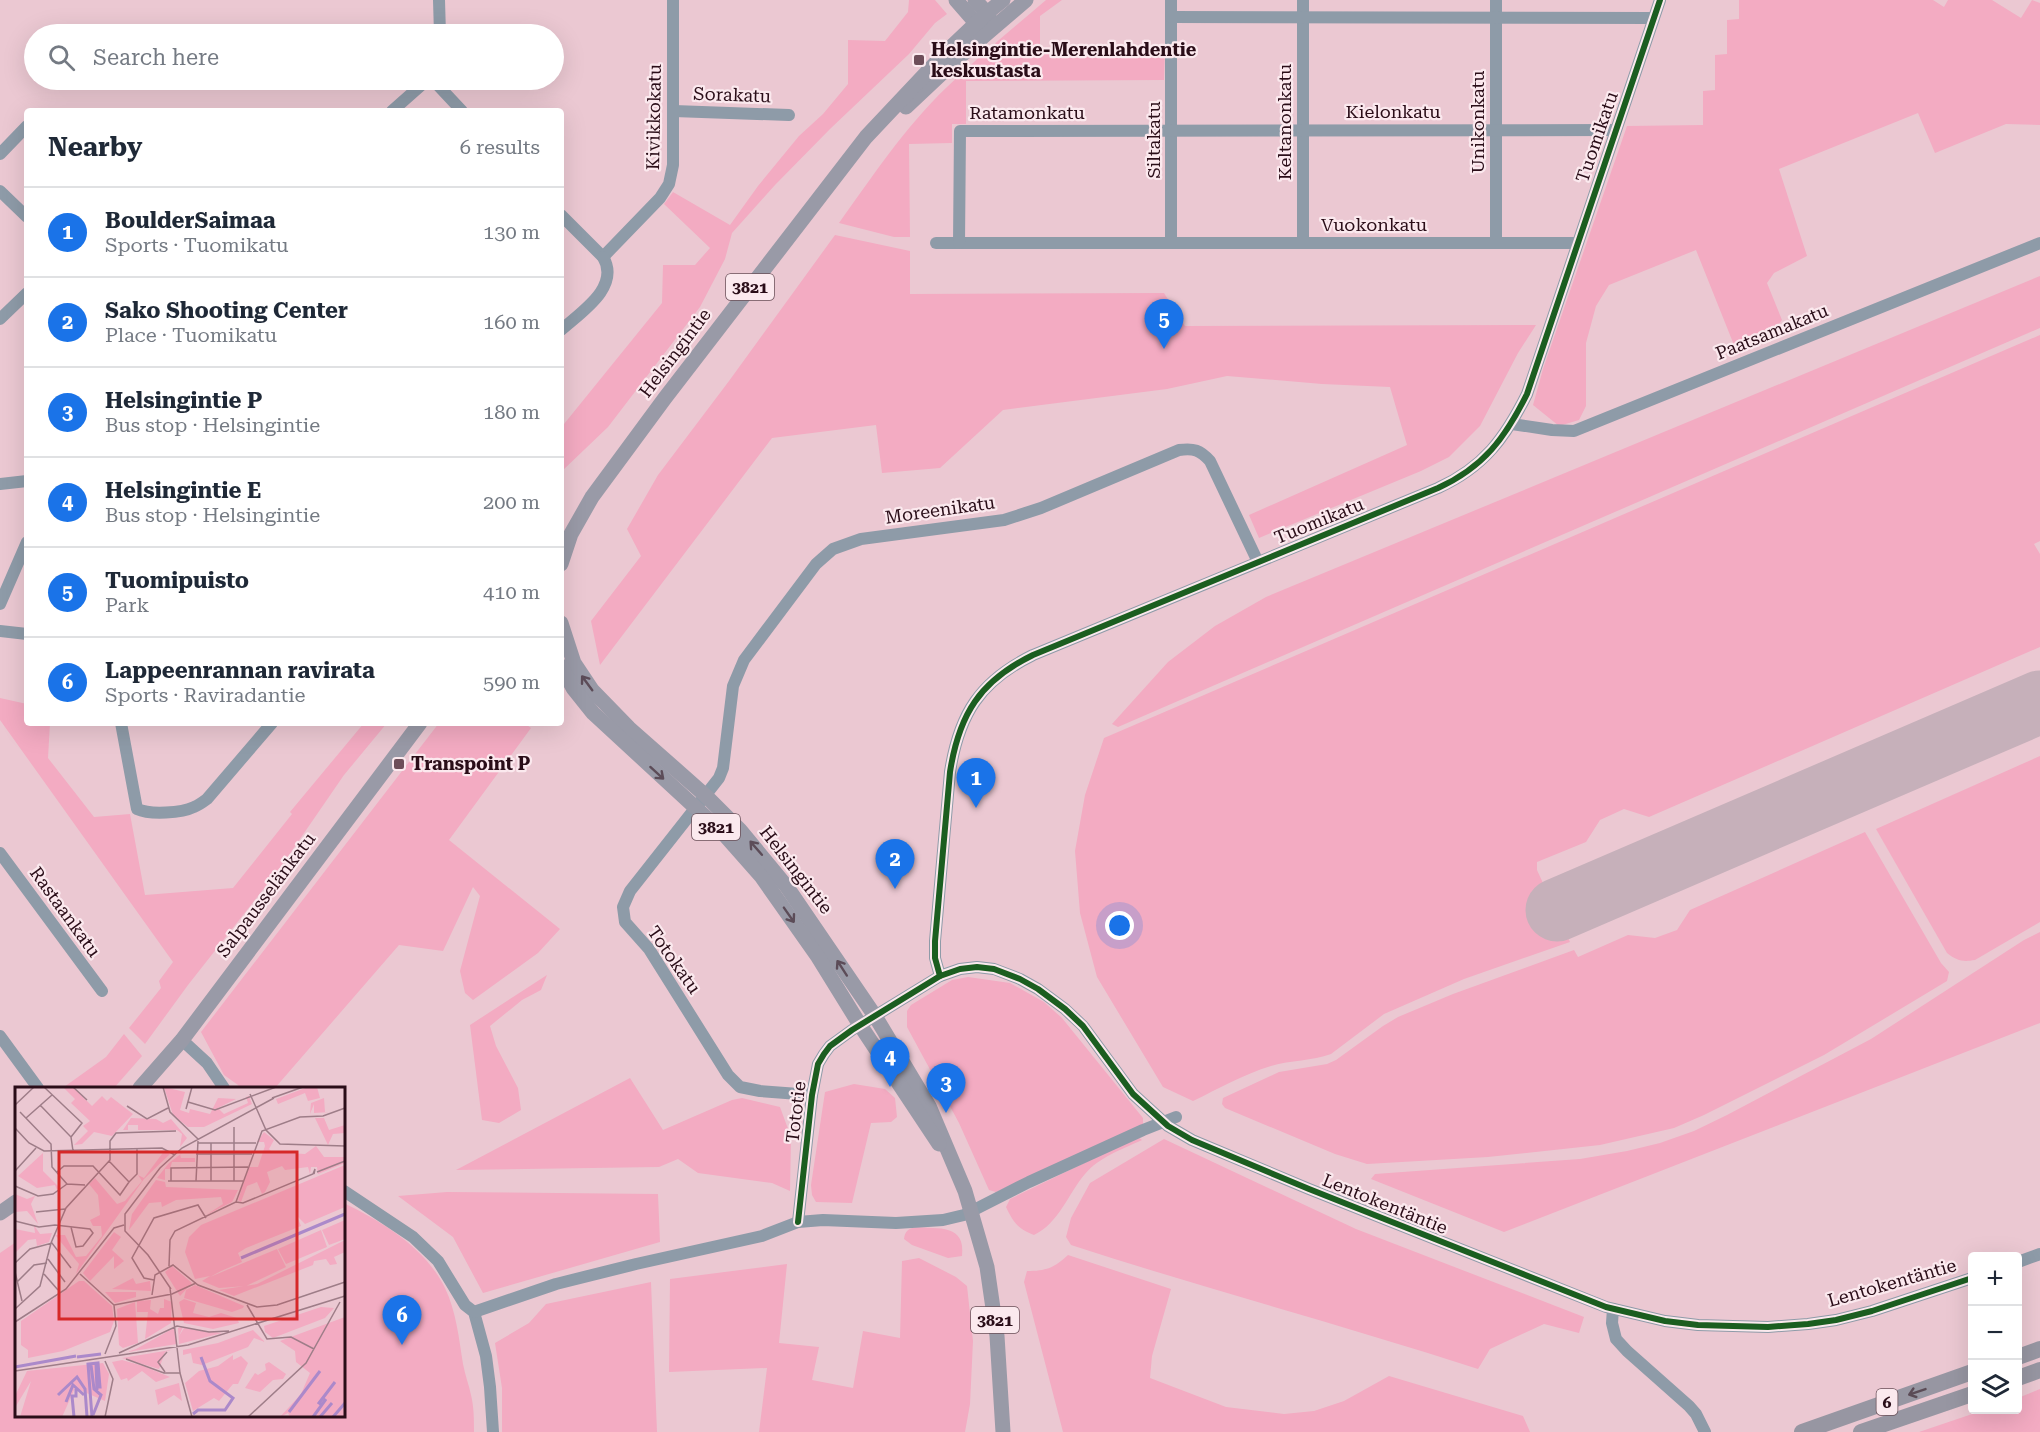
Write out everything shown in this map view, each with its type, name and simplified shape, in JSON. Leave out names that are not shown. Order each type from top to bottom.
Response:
[{"type":"highway","points":[[2022,1356],[2040,1349]]},
{"type":"highway","points":[[2022,1377],[2040,1370]]},
{"type":"highway","name":"6","points":[[1802,1432],[1968,1373]]},
{"type":"highway","name":"6","points":[[1861,1432],[1968,1395]]},
{"type":"main road","points":[[956,0],[993,28]]},
{"type":"main road","points":[[975,0],[982,18]]},
{"type":"main road","name":"Helsingintie","points":[[564,534],[671,389],[866,137],[982,18],[1003,0]]},
{"type":"main road","name":"Helsingintie","points":[[836,177],[909,104],[1026,0]]},
{"type":"main road","name":"Helsingintie","points":[[564,555],[571,534],[592,497]]},
{"type":"main road","name":"Helsingintie","points":[[564,632],[574,663],[592,690],[701,802],[723,833],[779,900],[909,1096],[958,1175]]},
{"type":"main road","name":"Helsingintie","points":[[564,672],[573,688],[593,712],[701,802],[740,830],[787,887],[875,1016],[929,1107],[972,1211],[987,1267],[994,1302],[1004,1432]]},
{"type":"main road","name":"Salpausselänkatu","points":[[142,1087],[182,1040],[418,726]]},
{"type":"main road","points":[[0,1213],[15,1203]]},
{"type":"street","points":[[439,0],[440,24]]},
{"type":"street","name":"Kivikkokatu","points":[[603,257],[660,198],[669,184],[674,165],[673,0]]},
{"type":"street","name":"Siltakatu","points":[[1172,0],[1172,243]]},
{"type":"street","name":"Keltanonkatu","points":[[1303,0],[1303,243]]},
{"type":"street","name":"Unikonkatu","points":[[1496,0],[1496,243]]},
{"type":"street","name":"Tuomikatu","points":[[940,976],[935,958],[935,941],[953,750],[966,716],[984,689],[1007,668],[1033,655],[1457,478],[1482,460],[1512,424],[1527,394],[1660,0]]},
{"type":"street","points":[[1171,17],[1653,18]]},
{"type":"street","points":[[395,108],[416,90]]},
{"type":"street","points":[[442,90],[459,108]]},
{"type":"street","name":"Sorakatu","points":[[674,111],[789,115]]},
{"type":"street","points":[[0,154],[24,129]]},
{"type":"street","name":"Kielonkatu","points":[[1172,131],[1615,130]]},
{"type":"street","name":"Ratamonkatu","points":[[959,243],[960,131],[1172,131]]},
{"type":"street","points":[[0,191],[24,214]]},
{"type":"street","points":[[564,218],[603,257],[609,271],[603,290],[564,327]]},
{"type":"street","points":[[936,243],[1172,243]]},
{"type":"street","name":"Vuokonkatu","points":[[1172,243],[1577,243]]},
{"type":"street","name":"Paatsamakatu","points":[[1512,424],[1574,431],[2040,243]]},
{"type":"street","points":[[0,319],[24,296]]},
{"type":"street","name":"Moreenikatu","points":[[701,802],[719,778],[723,768],[731,699],[744,660],[816,564],[833,549],[861,539],[1004,520],[1041,508],[1179,450],[1192,449],[1200,451],[1210,461],[1258,562]]},
{"type":"street","points":[[0,484],[24,481]]},
{"type":"street","points":[[0,604],[24,549]]},
{"type":"street","points":[[0,631],[24,634]]},
{"type":"street","points":[[123,726],[137,809],[143,812],[160,812],[194,807],[207,799],[269,726]]},
{"type":"street","name":"Totokatu","points":[[701,802],[630,891],[622,907],[625,922],[649,949],[728,1076],[740,1087],[812,1095]]},
{"type":"street","name":"Rastaankatu","points":[[0,853],[102,992]]},
{"type":"street","name":"Lentokentäntie","points":[[860,1025],[940,976],[960,969],[986,968],[1020,979],[1065,1009],[1083,1026],[1133,1094],[1162,1121],[1192,1140],[1613,1309],[1665,1321],[1740,1327],[1798,1325],[1836,1320],[1872,1311],[1968,1279]]},
{"type":"street","name":"Tototie","points":[[798,1222],[812,1095],[818,1064],[830,1046],[860,1025]]},
{"type":"street","points":[[0,1036],[37,1087]]},
{"type":"street","points":[[182,1040],[207,1063],[223,1087]]},
{"type":"street","points":[[474,1312],[556,1284],[762,1236],[798,1222],[823,1220],[896,1223],[943,1220],[972,1211],[1029,1182],[1162,1121],[1176,1117]]},
{"type":"street","points":[[345,1192],[413,1237],[438,1261],[465,1305],[474,1312],[486,1356],[493,1432]]},
{"type":"street","points":[[2022,1261],[2040,1254]]},
{"type":"street","points":[[1613,1309],[1612,1323],[1616,1339],[1689,1406],[1705,1432]]},
{"type":"shaded area","points":[[909,0],[935,0],[947,14],[935,23],[909,54],[775,185],[732,233],[725,259],[700,307],[608,427],[564,469],[564,424],[662,303],[663,265],[695,265],[710,248],[664,204],[673,192],[730,225],[799,136],[823,114],[848,84],[848,40],[885,41],[908,12]]},
{"type":"shaded area","points":[[1046,0],[1062,0],[1040,16],[1040,51],[1165,51],[1164,80],[966,81],[966,124],[952,124],[952,143],[909,144],[910,237],[894,237],[839,223],[890,153],[932,102]]},
{"type":"shaded area","points":[[1739,0],[1933,0],[1944,7],[1948,0],[1992,0],[2021,18],[2032,0],[2040,3],[2040,125],[2006,124],[1935,153],[1918,113],[1779,169],[1807,256],[1774,273],[1767,283],[1782,320],[1766,341],[1738,355],[1696,250],[1609,285],[1596,306],[1586,343],[1586,406],[1579,420],[1559,426],[1533,405],[1543,369],[1627,126],[1703,125],[1703,91],[1715,90],[1715,55],[1727,54],[1727,20],[1739,19]]},
{"type":"shaded area","points":[[835,235],[910,251],[910,294],[1164,293],[1185,326],[1536,325],[1518,353],[1480,426],[1449,457],[1421,471],[1259,538],[1249,515],[1407,445],[1390,387],[1227,376],[1167,389],[1003,410],[940,468],[882,473],[876,425],[772,438],[600,665],[591,621],[641,556],[627,529],[658,475]]},
{"type":"shaded area","points":[[2040,276],[2040,328],[1118,727],[1112,724],[1168,662],[1215,626],[1266,597]]},
{"type":"shaded area","points":[[2040,335],[2040,541],[2034,544],[2040,554],[2040,647],[1649,817],[1624,809],[1600,820],[1586,842],[1537,862],[1537,870],[1570,942],[1464,979],[1384,1014],[1331,1054],[1261,1069],[1193,1101],[1163,1087],[1097,977],[1080,913],[1075,851],[1085,795],[1104,738]]},
{"type":"shaded area","points":[[0,698],[24,703],[24,726],[50,726],[48,758],[94,817],[130,814],[145,895],[233,888],[292,814],[290,812],[362,726],[385,726],[344,775],[280,868],[145,1044],[129,1028],[161,988],[159,981],[173,962],[0,720]]},
{"type":"shaded area","points":[[437,726],[528,726],[531,728],[449,840],[560,929],[538,953],[473,1000],[465,993],[460,971],[480,896],[473,887],[443,951],[399,945],[276,1087],[239,1087],[224,1075],[201,1032]]},
{"type":"shaded area","points":[[2040,756],[2040,922],[1975,960],[1957,959],[1947,953],[1876,829]]},
{"type":"shaded area","points":[[1865,832],[1941,963],[1949,972],[1947,981],[1824,1055],[1674,1128],[1600,1145],[1488,1157],[1367,1164],[1335,1154],[1225,1108],[1222,1104],[1223,1098],[1279,1072],[1327,1064],[1336,1060],[1398,1017],[1453,994],[1574,950],[1578,957],[1628,935],[1655,938],[1677,930],[1690,910]]},
{"type":"shaded area","points":[[2040,932],[2040,1023],[1504,1232],[1371,1179],[1375,1174],[1580,1159],[1660,1143],[1694,1131],[1871,1039]]},
{"type":"shaded area","points":[[547,975],[541,990],[522,1000],[490,1026],[496,1046],[518,1088],[521,1110],[499,1123],[482,1120],[470,1025]]},
{"type":"shaded area","points":[[968,977],[1010,983],[1044,1002],[1062,1018],[1143,1118],[1143,1126],[996,1192],[989,1190],[959,1123],[907,1027],[907,1011],[911,1005],[952,980]]},
{"type":"shaded area","points":[[124,1034],[142,1056],[115,1087],[64,1087],[106,1057]]},
{"type":"shaded area","points":[[630,1078],[663,1130],[732,1100],[742,1098],[780,1107],[791,1137],[790,1191],[772,1183],[698,1173],[678,1159],[659,1167],[456,1170]]},
{"type":"shaded area","points":[[854,1084],[885,1089],[895,1098],[897,1117],[891,1122],[871,1123],[852,1203],[816,1202],[812,1195],[811,1185],[825,1092]]},
{"type":"shaded area","points":[[1138,1137],[1142,1140],[1112,1154],[1091,1168],[1057,1216],[1043,1230],[1034,1235],[1020,1227],[1011,1217],[1006,1207],[1010,1199]]},
{"type":"shaded area","points":[[1164,1139],[1356,1229],[1584,1317],[1579,1333],[1544,1324],[1490,1349],[1478,1369],[1071,1245],[1066,1237],[1071,1218],[1090,1183]]},
{"type":"shaded area","points":[[447,1192],[658,1194],[660,1242],[483,1293],[453,1237],[398,1196]]},
{"type":"shaded area","points":[[345,1204],[401,1237],[426,1260],[445,1288],[454,1315],[472,1400],[474,1432],[0,1432],[0,1253],[15,1243],[15,1417],[345,1417]]},
{"type":"shaded area","points":[[916,1227],[949,1230],[955,1233],[960,1238],[962,1256],[948,1258],[912,1245],[904,1239],[904,1236],[907,1231]]},
{"type":"shaded area","points":[[1068,1255],[1171,1289],[1152,1356],[1150,1378],[1226,1407],[1284,1414],[1314,1411],[1344,1401],[1389,1376],[1523,1416],[1530,1432],[1063,1432],[1024,1282],[1027,1271],[1049,1268]]},
{"type":"shaded area","points":[[919,1258],[956,1277],[967,1286],[973,1341],[970,1404],[965,1432],[759,1432],[767,1368],[669,1372],[670,1279],[787,1264],[779,1343],[819,1347],[812,1380],[853,1388],[863,1331],[900,1338],[902,1261]]},
{"type":"shaded area","points":[[651,1282],[657,1432],[502,1432],[502,1388],[495,1343],[529,1323],[546,1304]]},
{"type":"shaded area","points":[[2040,1389],[2040,1432],[1919,1432],[1972,1414],[2022,1414],[2022,1396]]},
{"type":"runway","points":[[1557,910],[2040,702]]},
{"type":"cycle path","points":[[940,976],[935,958],[935,941],[950,772],[959,733],[975,702],[999,676],[1033,655],[1438,488],[1468,471],[1492,450],[1527,394],[1660,0]]},
{"type":"cycle path","points":[[798,1222],[812,1095],[818,1064],[824,1054],[830,1046],[852,1030],[940,976],[960,969],[977,967],[994,969],[1020,979],[1065,1009],[1083,1026],[1133,1094],[1168,1126],[1192,1140],[1606,1307],[1665,1321],[1698,1325],[1768,1327],[1808,1324],[1872,1311],[1968,1279]]},
{"type":"place","name":"Helsingintie-Merenlahdentie keskustasta","points":[[919,60]]},
{"type":"place","name":"Tuomipuisto","points":[[1164,349]]},
{"type":"place","name":"Transpoint P","points":[[399,764]]},
{"type":"place","name":"BoulderSaimaa","points":[[976,808]]},
{"type":"place","name":"Sako Shooting Center","points":[[895,889]]},
{"type":"place","name":"Helsingintie E","points":[[890,1087]]},
{"type":"place","name":"Helsingintie P","points":[[946,1113]]},
{"type":"place","name":"Lappeenrannan ravirata","points":[[402,1345]]}]
